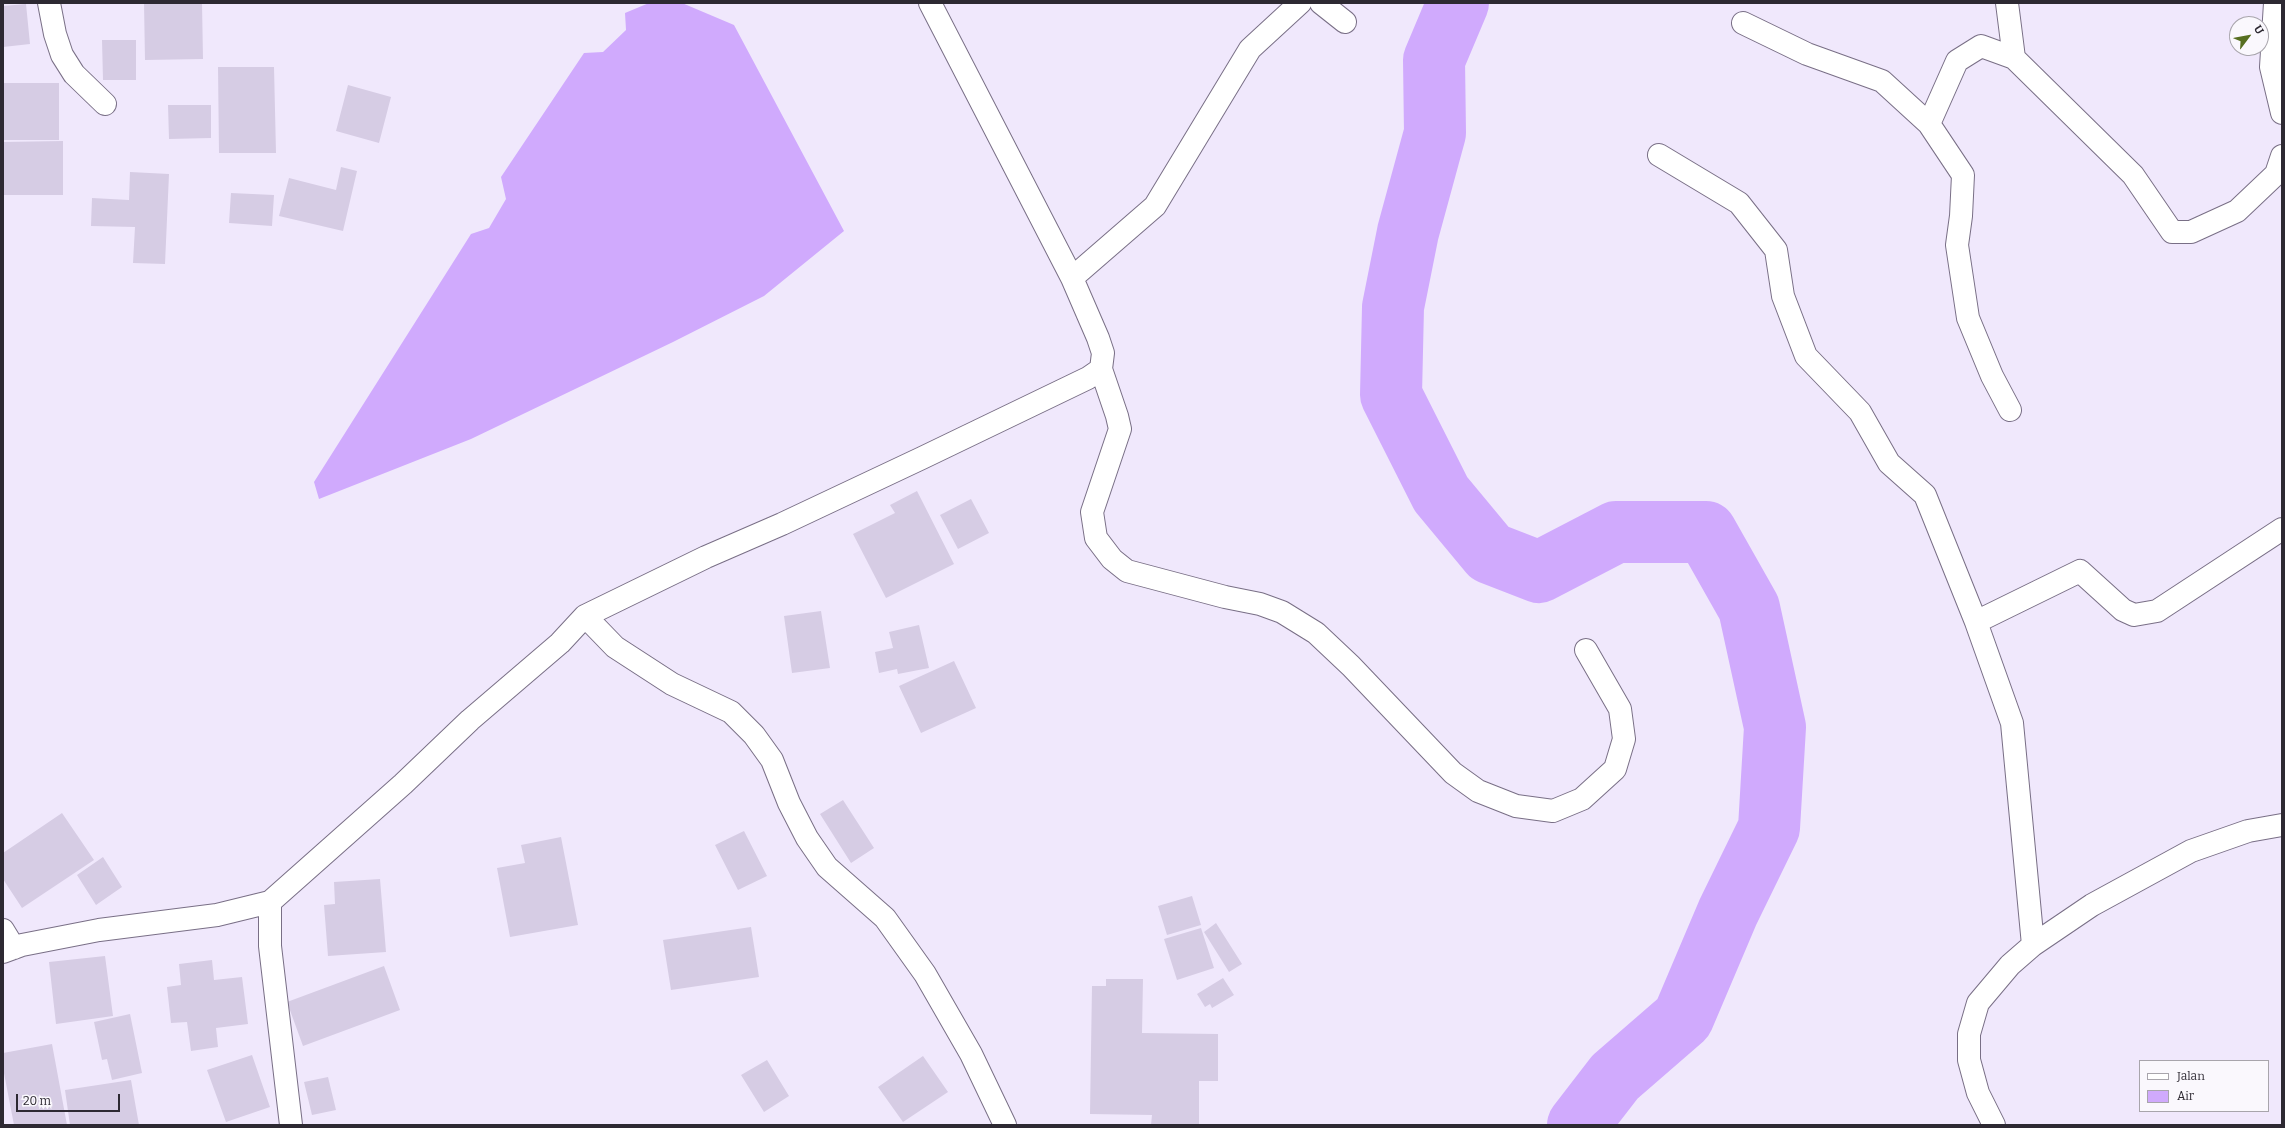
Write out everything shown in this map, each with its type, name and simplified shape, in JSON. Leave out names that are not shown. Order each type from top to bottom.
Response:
[{"type":"street","points":[[49,3],[55,34],[62,55],[74,74],[105,104]]},
{"type":"street","points":[[930,3],[1072,278],[1098,338],[1102,353],[1101,369],[1120,429],[1092,512],[1096,538],[1112,559],[1127,571],[1282,612],[1309,629],[1351,666],[1453,773],[1478,791],[1516,806],[1553,811],[1582,799],[1615,769],[1624,739],[1620,709],[1586,650]]},
{"type":"street","points":[[1072,278],[1155,206],[1250,48],[1300,3]]},
{"type":"street","points":[[1321,3],[1345,22]]},
{"type":"street","points":[[2007,3],[2014,58]]},
{"type":"street","points":[[2275,3],[2272,67],[2282,113]]},
{"type":"street","points":[[1743,23],[1807,54],[1882,81],[1929,124],[1963,175],[1962,216],[1957,245],[1968,318],[1992,376],[2010,410]]},
{"type":"street","points":[[1929,124],[1957,61],[1981,46],[2014,58],[2133,175],[2172,232],[2191,232],[2237,211],[2276,174],[2282,156]]},
{"type":"street","points":[[1659,155],[1739,203],[1776,250],[1783,296],[1806,356],[1860,412],[1889,463],[1925,494],[1976,622],[2012,723],[2033,945]]},
{"type":"street","points":[[7,943],[217,915],[270,902],[403,784],[470,720],[560,643],[585,616],[706,557],[922,458],[1088,378],[1101,369]]},
{"type":"street","points":[[1976,622],[2080,571],[2123,610],[2134,615],[2157,611],[2282,529]]},
{"type":"street","points":[[585,616],[615,647],[672,684],[731,712],[754,735],[772,760],[789,803],[803,831],[827,867],[885,918],[925,974],[971,1054],[1005,1125]]},
{"type":"street","points":[[1994,1125],[1978,1093],[1969,1060],[1970,1034],[1978,1003],[2010,965],[2033,945],[2092,906],[2191,851],[2248,831],[2282,825]]},
{"type":"street","points":[[270,902],[270,946],[291,1125]]},
{"type":"water","points":[[649,3],[682,3],[734,25],[844,231],[764,296],[673,342],[471,439],[319,499],[314,482],[471,234],[489,228],[506,199],[501,177],[584,53],[603,52],[626,30],[625,13]]},
{"type":"building","points":[[144,3],[202,3],[203,59],[145,60]]},
{"type":"building","points":[[26,4],[30,44],[3,47],[3,6]]},
{"type":"building","points":[[102,40],[136,40],[136,80],[103,80]]},
{"type":"building","points":[[218,67],[274,67],[276,153],[219,153]]},
{"type":"building","points":[[3,83],[59,83],[59,140],[3,140]]},
{"type":"building","points":[[348,85],[391,97],[379,143],[336,131]]},
{"type":"building","points":[[168,105],[211,105],[211,138],[169,139]]},
{"type":"building","points":[[63,141],[63,195],[3,195],[3,142]]},
{"type":"building","points":[[341,167],[357,171],[343,231],[279,216],[289,178],[336,190]]},
{"type":"building","points":[[130,172],[169,174],[165,264],[133,263],[135,227],[91,226],[92,198],[129,200]]},
{"type":"building","points":[[231,193],[274,195],[272,226],[229,223]]},
{"type":"building","points":[[917,491],[954,564],[886,598],[853,534],[895,513],[890,505]]},
{"type":"building","points":[[971,499],[989,533],[958,549],[940,515]]},
{"type":"building","points":[[821,611],[830,668],[792,673],[784,616]]},
{"type":"building","points":[[919,625],[929,668],[898,674],[897,669],[879,673],[875,652],[893,648],[889,632]]},
{"type":"building","points":[[954,661],[976,708],[921,733],[899,686]]},
{"type":"building","points":[[843,800],[874,848],[851,863],[820,814]]},
{"type":"building","points":[[62,813],[94,860],[22,908],[3,879],[3,853]]},
{"type":"building","points":[[744,831],[767,876],[738,890],[715,845]]},
{"type":"building","points":[[561,837],[578,925],[510,937],[497,868],[525,863],[521,845]]},
{"type":"building","points":[[103,857],[122,887],[96,905],[77,875]]},
{"type":"building","points":[[380,879],[386,952],[328,956],[324,905],[335,904],[334,882]]},
{"type":"building","points":[[1192,896],[1201,925],[1167,935],[1158,906]]},
{"type":"building","points":[[1216,923],[1242,964],[1229,972],[1204,932]]},
{"type":"building","points":[[751,927],[759,977],[671,990],[663,940]]},
{"type":"building","points":[[1201,928],[1214,968],[1177,980],[1164,939]]},
{"type":"building","points":[[105,956],[113,1016],[56,1024],[49,962]]},
{"type":"building","points":[[212,960],[214,980],[242,977],[248,1024],[216,1028],[218,1047],[191,1051],[187,1022],[171,1023],[167,987],[181,985],[179,964]]},
{"type":"building","points":[[384,966],[400,1010],[303,1046],[287,1002]]},
{"type":"building","points":[[1223,978],[1234,995],[1212,1008],[1210,1004],[1205,1007],[1197,994]]},
{"type":"building","points":[[1106,979],[1143,979],[1142,1033],[1218,1034],[1218,1081],[1199,1081],[1199,1125],[1151,1125],[1152,1115],[1090,1114],[1092,986],[1106,986]]},
{"type":"building","points":[[130,1014],[142,1073],[112,1080],[107,1059],[102,1060],[94,1022]]},
{"type":"building","points":[[52,1044],[67,1125],[14,1125],[3,1068],[3,1053]]},
{"type":"building","points":[[252,1055],[270,1107],[226,1122],[207,1070]]},
{"type":"building","points":[[923,1056],[948,1092],[903,1122],[878,1087]]},
{"type":"building","points":[[767,1060],[789,1096],[764,1112],[741,1075]]},
{"type":"building","points":[[328,1077],[336,1110],[312,1115],[304,1082]]},
{"type":"building","points":[[131,1080],[139,1125],[70,1125],[65,1090]]},
{"type":"waterway","points":[[1458,3],[1434,60],[1435,133],[1408,232],[1393,307],[1391,395],[1441,494],[1490,553],[1539,572],[1616,532],[1706,532],[1749,608],[1775,727],[1769,828],[1728,912],[1683,1018],[1615,1077],[1578,1125]]}]
